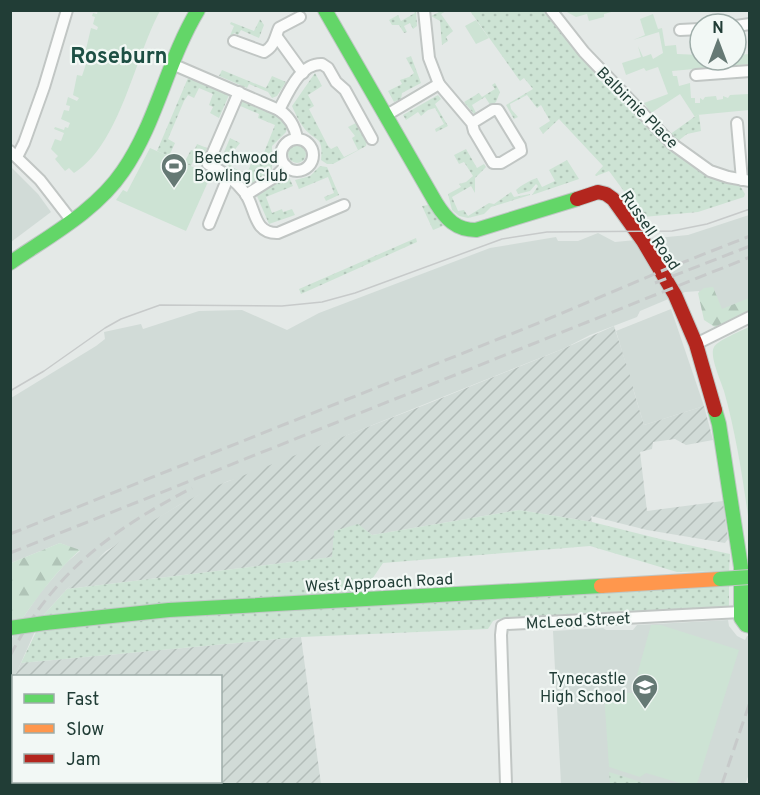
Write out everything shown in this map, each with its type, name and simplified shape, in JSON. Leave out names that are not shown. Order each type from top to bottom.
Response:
[{"type":"street","points":[[67,10],[24,143],[14,154],[40,180],[71,220]]},
{"type":"street","points":[[10,263],[71,220],[104,193],[123,171],[142,137],[184,35],[198,10]]},
{"type":"street","name":"Russell Road","points":[[325,10],[446,218],[460,229],[476,230],[593,192],[603,192],[610,196],[643,241],[675,295],[696,344],[719,424],[741,567],[741,612]]},
{"type":"street","points":[[424,10],[429,57],[440,84],[472,123],[474,131],[493,163],[501,163],[521,151],[498,110],[492,110],[472,123]]},
{"type":"street","name":"Balbirnie Place","points":[[550,10],[584,52],[671,143],[710,171],[746,180],[737,123]]},
{"type":"street","points":[[234,41],[264,52],[269,49],[277,37],[281,26],[300,17]]},
{"type":"street","points":[[680,30],[688,30]]},
{"type":"street","points":[[277,37],[303,73]]},
{"type":"street","points":[[279,110],[289,90],[303,73],[313,65],[320,63],[328,68],[336,82],[345,90],[372,139]]},
{"type":"street","points":[[172,64],[279,110],[287,115],[293,124],[297,139]]},
{"type":"street","points":[[696,75],[750,71]]},
{"type":"street","points":[[385,116],[440,84]]},
{"type":"street","points":[[239,92],[208,164],[229,175],[246,195],[259,225],[272,233],[278,232],[344,205]]},
{"type":"street","points":[[297,139],[310,145],[313,152],[312,160],[302,170],[286,166],[282,158],[283,149],[288,142],[297,139]]},
{"type":"street","points":[[246,195],[276,176],[286,166]]},
{"type":"street","points":[[209,224],[229,175]]},
{"type":"street","points":[[696,344],[750,317]]},
{"type":"street","name":"West Approach Road","points":[[10,628],[45,622],[169,610],[750,578]]},
{"type":"street","points":[[741,612],[743,621],[750,626]]},
{"type":"street","name":"McLeod Street","points":[[506,784],[502,626],[741,612]]},
{"type":"shaded area","points":[[10,166],[38,194],[51,212],[11,242]]},
{"type":"shaded area","points":[[749,215],[749,309],[710,315],[699,291],[685,292],[640,311],[637,317],[590,335],[565,348],[228,481],[179,505],[106,551],[67,589],[41,618],[15,675],[12,675],[11,685],[11,640],[20,622],[40,593],[66,563],[80,551],[60,543],[11,563],[11,398],[96,346],[105,339],[104,332],[141,324],[143,329],[199,311],[242,310],[287,330],[319,313],[490,248],[556,237],[558,241],[578,241],[598,233],[615,242],[688,235]]},
{"type":"shaded area","points":[[671,309],[704,406],[644,425],[616,331]]},
{"type":"shaded area","points":[[614,326],[644,425],[704,406],[713,440],[686,445],[675,439],[653,442],[652,449],[640,452],[647,511],[723,501],[728,539],[725,543],[647,530],[591,516],[592,522],[519,510],[372,535],[358,525],[334,531],[333,557],[67,589],[87,567],[126,537],[216,486],[427,404]]},
{"type":"shaded area","name":"Tynecastle High School","points":[[728,620],[729,626],[737,636],[745,640],[749,636],[750,772],[745,784],[561,784],[553,631],[603,628],[633,630],[637,625]]},
{"type":"shaded area","points":[[301,637],[321,784],[11,784],[10,685],[12,681],[12,783],[222,783],[222,675],[15,675],[21,663]]},
{"type":"green space","points":[[98,10],[160,11],[115,121],[90,160],[74,173],[69,168],[65,171],[55,159],[58,156],[51,149],[55,139],[61,141],[64,133],[54,129],[55,127],[64,130],[70,123],[61,119],[64,110],[69,111],[70,106],[66,105],[68,97],[77,101],[79,98],[73,95],[77,75],[82,76],[86,64],[83,62],[91,28],[97,30],[98,27],[93,24],[95,17],[92,16],[93,13],[97,14]]},
{"type":"green space","points":[[416,11],[417,26],[413,29],[410,23],[404,26],[407,32],[404,33],[399,25],[392,25],[389,20],[398,15],[401,21],[415,13]]},
{"type":"green space","points":[[446,11],[441,14],[453,31],[446,37],[448,41],[442,45],[440,21],[431,16]]},
{"type":"green space","points":[[470,11],[543,11],[601,81],[642,120],[711,175],[739,184],[745,194],[744,197],[698,212],[643,217],[609,171],[595,175],[603,166],[559,119],[543,134],[539,128],[550,121],[541,105],[537,108],[527,95],[510,104],[518,117],[514,119],[506,105],[533,89],[524,78],[520,81]]},
{"type":"green space","points":[[565,11],[615,11],[589,21],[587,14],[576,17]]},
{"type":"green space","points":[[653,14],[658,29],[662,28],[665,46],[676,45],[677,54],[688,54],[688,70],[672,71],[673,76],[677,76],[679,86],[690,83],[691,98],[695,98],[695,103],[700,103],[700,98],[703,100],[705,97],[716,96],[717,100],[723,99],[723,96],[728,98],[730,95],[749,94],[749,110],[695,117],[680,94],[651,113],[644,103],[668,94],[658,67],[646,71],[644,68],[626,75],[622,63],[641,57],[638,46],[643,57],[651,54],[653,59],[663,53],[659,32],[633,40],[645,35],[640,19]]},
{"type":"green space","points":[[260,19],[264,25],[259,38],[241,30],[238,35],[234,33],[231,39],[229,38],[234,26],[230,24],[231,22],[254,31]]},
{"type":"green space","points":[[476,20],[489,38],[476,44],[465,26]]},
{"type":"green space","points":[[411,56],[421,83],[402,93],[401,99],[394,102],[388,91],[402,84],[400,80],[414,73],[406,58]]},
{"type":"green space","points":[[222,70],[266,88],[272,76],[286,82],[277,96],[272,98],[268,92],[249,84],[247,88],[219,76]]},
{"type":"green space","points":[[315,73],[322,86],[308,95],[314,106],[309,109],[328,146],[331,149],[337,146],[344,157],[358,150],[352,138],[355,136],[348,127],[356,123],[367,141],[366,146],[333,164],[327,164],[321,160],[320,143],[302,126],[292,106]]},
{"type":"green space","points":[[188,78],[229,95],[219,118],[210,113],[213,107],[209,105],[213,94],[199,88],[194,98],[188,95],[184,101],[168,139],[175,143],[170,154],[185,161],[197,144],[207,148],[203,158],[196,155],[191,166],[157,151]]},
{"type":"green space","points":[[495,83],[500,92],[496,102],[491,106],[485,97],[472,105],[476,113],[474,114],[464,102],[479,93],[482,97],[495,89],[492,85]]},
{"type":"green space","points":[[438,95],[441,99],[435,104],[448,126],[436,132],[435,129],[444,124],[435,108],[421,116],[418,112],[406,120],[403,115]]},
{"type":"green space","points":[[240,99],[280,116],[287,128],[272,146],[272,170],[253,183],[247,182],[228,167],[229,163],[222,161],[220,164],[216,159],[217,155],[222,157],[230,138],[240,143],[233,152],[236,154],[231,167],[247,173],[252,162],[259,165],[275,125],[258,118],[259,114],[238,105]]},
{"type":"green space","points":[[699,115],[701,131],[687,134],[678,141],[669,135]]},
{"type":"green space","points":[[297,145],[303,148],[306,154],[303,160],[297,163],[291,160],[288,154],[291,148]]},
{"type":"green space","name":"Beechwood Bowling Club","points":[[150,148],[211,175],[186,231],[116,200],[123,190],[127,192]]},
{"type":"green space","points":[[466,149],[477,168],[484,164],[486,167],[475,178],[475,193],[471,186],[452,197],[458,211],[464,210],[468,216],[489,203],[494,204],[511,192],[514,197],[530,195],[491,207],[484,214],[468,218],[459,216],[452,210],[448,194],[461,187],[459,184],[473,176],[464,162],[459,164],[454,155]]},
{"type":"green space","points":[[567,160],[579,179],[532,195],[538,186],[536,184],[530,191],[518,194],[516,190],[537,178],[542,187],[555,181],[549,170]]},
{"type":"green space","points":[[320,166],[327,167],[339,195],[326,201],[324,197],[334,193],[328,177],[299,189],[295,180],[310,176]]},
{"type":"green space","points":[[288,175],[293,186],[266,197],[272,213],[282,209],[283,212],[292,209],[295,215],[269,224],[257,196]]},
{"type":"green space","points":[[428,205],[434,208],[443,226],[433,230],[422,206]]},
{"type":"green space","points":[[416,238],[417,242],[301,294],[299,289]]},
{"type":"green space","points":[[713,287],[722,309],[749,298],[749,313],[718,329],[704,320],[698,293],[704,288]]},
{"type":"green space","points":[[749,327],[749,523],[736,440],[713,351],[720,341]]},
{"type":"green space","points":[[519,510],[592,522],[730,554],[729,571],[677,572],[590,546],[383,563],[364,591],[122,607],[41,618],[67,589],[332,557],[334,531],[358,524],[372,535]]},
{"type":"green space","points":[[60,543],[80,550],[55,575],[20,622],[11,623],[11,563]]},
{"type":"green space","points":[[729,584],[729,607],[498,619],[493,621],[488,629],[301,637],[21,663],[37,630],[190,615]]},
{"type":"green space","points":[[651,625],[661,625],[739,650],[697,784],[683,784],[646,773],[640,777],[609,767],[604,693],[632,693]]},
{"type":"green space","points":[[609,772],[644,783],[644,784],[610,784]]},
{"type":"tram line","points":[[10,391],[44,371],[105,328],[121,319],[160,305],[282,306],[322,302],[355,293],[502,239],[547,232],[672,231],[707,224],[750,209]]},
{"type":"railway","points":[[10,534],[750,236]]},
{"type":"railway","points":[[655,283],[750,246]]},
{"type":"railway","points":[[10,553],[750,257]]},
{"type":"railway","points":[[10,656],[45,601],[65,577],[110,538],[135,520],[192,488]]},
{"type":"railway","points":[[722,784],[750,702]]},
{"type":"traffic: fast","points":[[10,263],[86,211],[123,171],[145,132],[178,50],[198,10]]},
{"type":"traffic: fast","points":[[325,10],[436,203],[457,226],[476,230],[577,199]]},
{"type":"traffic: fast","points":[[715,410],[741,567],[741,618],[746,625],[750,626]]},
{"type":"traffic: fast","points":[[720,579],[750,577]]},
{"type":"traffic: fast","points":[[45,623],[169,610],[601,586]]},
{"type":"traffic: fast","points":[[10,628],[45,623]]},
{"type":"traffic: slow","points":[[601,586],[720,579]]},
{"type":"traffic: jam","points":[[577,199],[598,192],[606,194],[613,199],[643,241],[675,295],[696,344],[715,410]]},
{"type":"place","name":"Beechwood Bowling Club","points":[[174,189]]},
{"type":"place","name":"Tynecastle High School","points":[[645,710]]},
{"type":"district","name":"Roseburn","points":[[119,55]]}]
